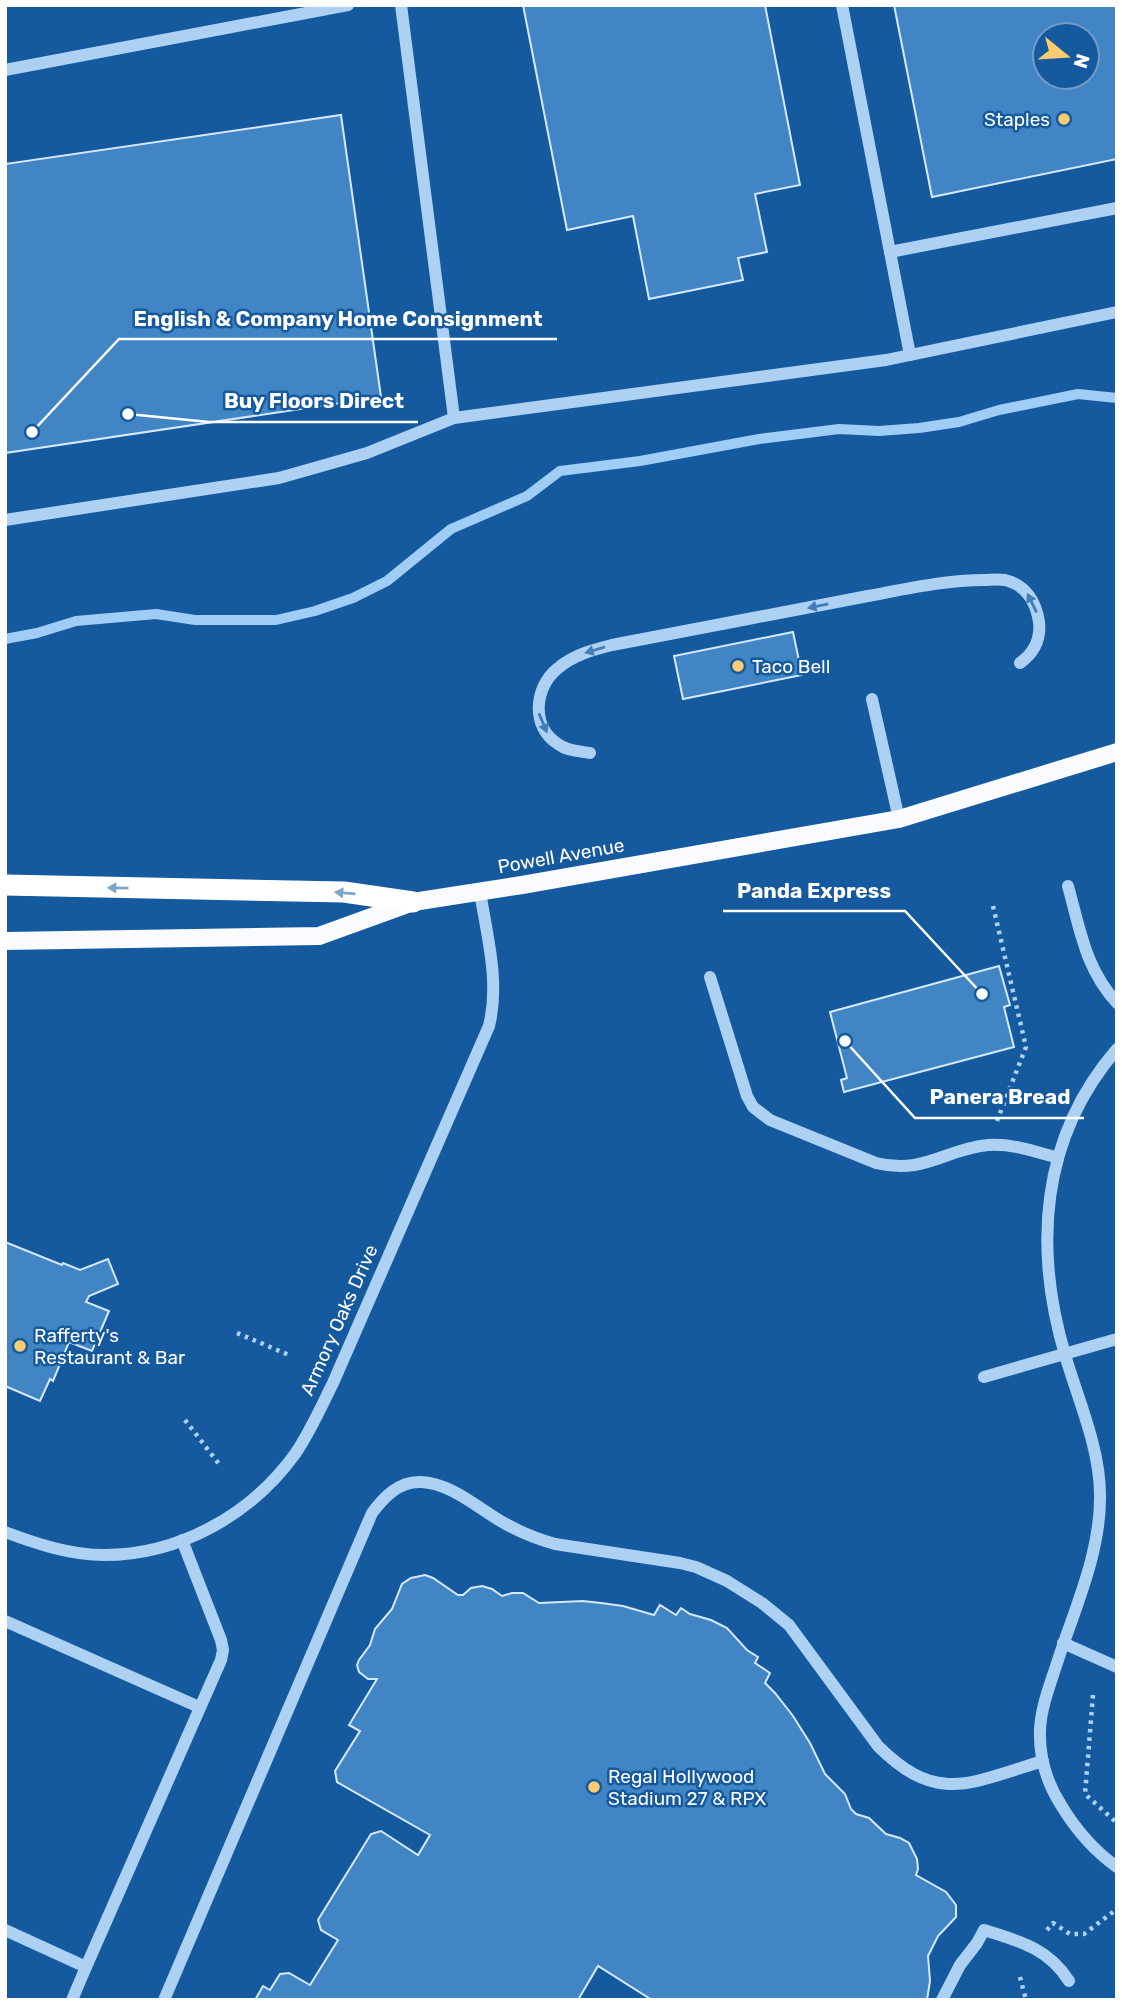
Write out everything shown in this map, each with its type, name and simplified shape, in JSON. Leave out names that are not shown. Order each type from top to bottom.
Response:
[{"type":"highway","points":[[5,885],[344,892],[413,902]]},
{"type":"main road","name":"Powell Avenue","points":[[5,941],[319,936],[413,902],[899,819],[1117,752]]},
{"type":"street","points":[[5,70],[348,5]]},
{"type":"street","points":[[401,5],[454,418]]},
{"type":"street","points":[[842,5],[910,355]]},
{"type":"street","points":[[890,252],[1117,208]]},
{"type":"street","points":[[5,520],[279,478],[366,453],[454,418],[886,360],[1117,312]]},
{"type":"street","points":[[590,752],[573,751],[550,738],[539,715],[538,701],[544,685],[555,670],[590,650],[612,645],[911,588],[961,580],[1002,579],[1027,592],[1038,614],[1038,642],[1030,655],[1020,663]]},
{"type":"street","points":[[872,698],[899,819]]},
{"type":"street","points":[[1069,886],[1090,963],[1097,978],[1117,1003]]},
{"type":"street","name":"Armory Oaks Drive","points":[[5,1532],[69,1551],[103,1555],[133,1552],[182,1540],[225,1520],[253,1499],[295,1453],[333,1383],[489,1026],[495,989],[480,892]]},
{"type":"street","points":[[710,977],[747,1096],[753,1107],[770,1120],[892,1167],[927,1163],[988,1145],[1023,1149],[1058,1158]]},
{"type":"street","points":[[1117,1049],[1080,1103],[1058,1158],[1046,1219],[1046,1254],[1051,1288],[1065,1354],[1094,1450],[1100,1479],[1100,1504],[1090,1565],[1043,1709],[1040,1744],[1051,1787],[1067,1817],[1096,1852],[1117,1867]]},
{"type":"street","points":[[984,1377],[1117,1339]]},
{"type":"street","points":[[164,2000],[372,1513],[386,1495],[402,1486],[420,1482],[439,1486],[508,1525],[555,1544],[680,1563],[727,1581],[762,1603],[789,1625],[877,1746],[915,1776],[947,1785],[964,1784],[1043,1761]]},
{"type":"street","points":[[72,2000],[221,1660],[223,1650],[182,1540]]},
{"type":"street","points":[[5,1621],[199,1707]]},
{"type":"street","points":[[1063,1643],[1117,1667]]},
{"type":"street","points":[[5,1930],[86,1967]]},
{"type":"street","points":[[942,2000],[960,1965],[984,1930],[1035,1948],[1049,1956],[1069,1981]]},
{"type":"path","points":[[988,1145],[1026,1048],[993,906]]},
{"type":"path","points":[[237,1333],[289,1355]]},
{"type":"path","points":[[185,1420],[219,1464]]},
{"type":"path","points":[[1093,1695],[1085,1794],[1117,1823]]},
{"type":"path","points":[[1035,1948],[1053,1923],[1070,1934],[1084,1934],[1117,1909]]},
{"type":"path","points":[[1020,1977],[1026,2000]]},
{"type":"building","points":[[523,5],[765,5],[800,185],[755,194],[767,252],[738,258],[743,280],[649,299],[633,216],[567,230]]},
{"type":"building","points":[[894,5],[1117,5],[1117,159],[932,197]]},
{"type":"building","points":[[341,115],[381,397],[5,453],[5,164]]},
{"type":"building","name":"Taco Bell","points":[[793,632],[802,675],[683,699],[674,656]]},
{"type":"building","points":[[999,966],[1010,1005],[1004,1007],[1014,1047],[844,1092],[841,1080],[847,1078],[830,1012]]},
{"type":"building","points":[[5,1242],[80,1270],[108,1259],[118,1284],[89,1296],[86,1302],[109,1311],[92,1351],[69,1342],[53,1381],[50,1379],[40,1401],[5,1386]]},
{"type":"building","name":"Regal Hollywood Stadium 27 & RPX","points":[[425,1575],[458,1595],[482,1586],[502,1596],[523,1593],[539,1603],[583,1601],[623,1606],[654,1615],[660,1605],[676,1615],[681,1608],[727,1628],[747,1650],[758,1657],[755,1663],[770,1673],[765,1683],[793,1716],[825,1774],[845,1794],[851,1809],[856,1814],[869,1818],[886,1834],[909,1843],[917,1859],[916,1875],[946,1892],[956,1905],[956,1917],[938,1936],[928,1956],[930,1981],[927,2000],[652,2000],[598,1966],[578,2000],[255,2000],[263,1986],[270,1990],[280,1974],[289,1973],[310,1985],[338,1940],[321,1930],[318,1920],[371,1834],[381,1831],[418,1855],[430,1835],[337,1782],[335,1771],[360,1731],[349,1725],[377,1679],[368,1679],[359,1672],[359,1660],[370,1645],[375,1629],[392,1609],[402,1584],[411,1578]]},
{"type":"waterway","points":[[5,639],[76,621],[156,614],[195,620],[276,620],[315,611],[353,598],[387,581],[451,529],[527,496],[560,471],[839,429],[879,431],[919,428],[959,422],[999,410],[1078,394],[1117,398]]},
{"type":"place","name":"Staples","points":[[1064,119]]},
{"type":"place","name":"Buy Floors Direct","points":[[128,414]]},
{"type":"place","name":"English & Company Home Consignment","points":[[32,432]]},
{"type":"place","name":"Taco Bell","points":[[738,666]]},
{"type":"place","name":"Panda Express","points":[[982,994]]},
{"type":"place","name":"Panera Bread","points":[[845,1041]]},
{"type":"place","name":"Rafferty's Restaurant & Bar","points":[[20,1346]]},
{"type":"place","name":"Regal Hollywood Stadium 27 & RPX","points":[[594,1787]]}]
